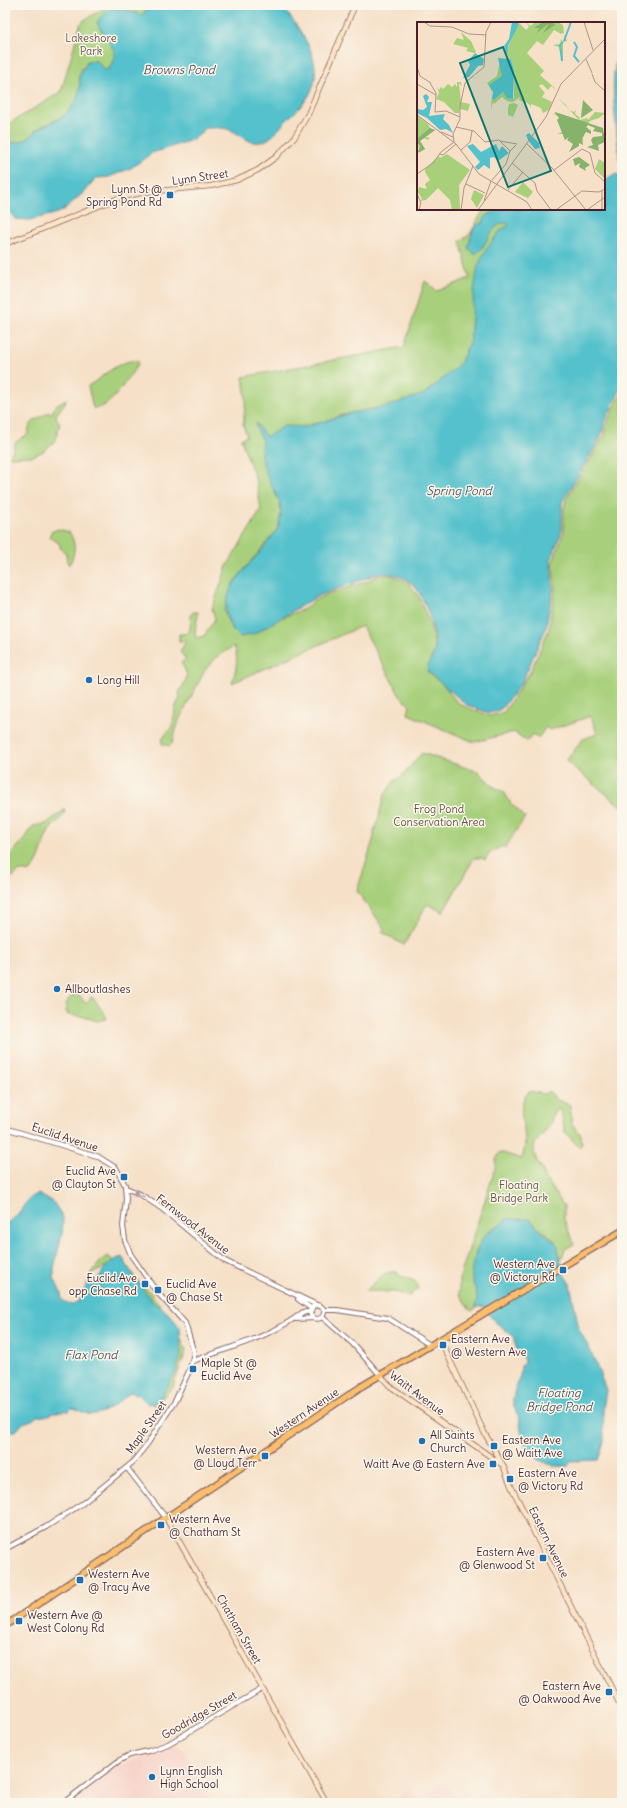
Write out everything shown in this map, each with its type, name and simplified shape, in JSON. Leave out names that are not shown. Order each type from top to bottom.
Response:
[{"type":"main road","name":"Lynn Street","points":[[5,244],[122,196],[146,192],[211,186],[237,180],[258,170],[276,157],[294,138],[308,114],[355,5]]},
{"type":"main road","name":"Western Avenue","points":[[5,1626],[380,1376],[622,1231]]},
{"type":"main road","name":"Eastern Avenue","points":[[440,1339],[484,1432],[502,1465],[514,1493],[622,1709]]},
{"type":"main road","name":"Waitt Avenue","points":[[380,1376],[390,1386],[502,1465]]},
{"type":"main road","name":"Chatham Street","points":[[166,1518],[327,1803]]},
{"type":"street","name":"Euclid Avenue","points":[[5,1128],[103,1159],[116,1168],[123,1179],[126,1188]]},
{"type":"street","name":"Fernwood Avenue","points":[[126,1188],[140,1194],[161,1208],[225,1261],[293,1295],[319,1306]]},
{"type":"street","points":[[126,1188],[122,1226],[125,1240],[131,1254],[145,1276],[186,1323],[192,1342],[193,1362],[266,1334],[294,1320],[305,1310],[304,1304]]},
{"type":"street","name":"Fernwood Avenue","points":[[293,1295],[311,1311]]},
{"type":"street","points":[[303,1312],[311,1311],[319,1306],[324,1310],[337,1310],[388,1318],[430,1345]]},
{"type":"street","points":[[322,1317],[324,1310]]},
{"type":"street","points":[[311,1311],[314,1318]]},
{"type":"street","points":[[294,1320],[322,1317],[352,1343],[380,1376]]},
{"type":"street","name":"Maple Street","points":[[5,1549],[65,1515],[94,1495],[127,1468],[142,1451],[168,1413],[188,1376],[193,1362]]},
{"type":"street","name":"Chatham Street","points":[[127,1468],[166,1518]]},
{"type":"street","name":"Goodridge Street","points":[[63,1803],[120,1760],[130,1755],[168,1744],[262,1689]]},
{"type":"shaded area","name":"Lynn English High School","points":[[177,1746],[183,1750],[213,1803],[73,1803],[117,1768],[130,1761]]},
{"type":"shaded area","points":[[446,1783],[458,1803],[390,1803],[410,1788],[418,1799]]},
{"type":"green space","name":"Lakeshore Park","points":[[110,5],[153,5],[141,15],[127,10],[112,8],[99,26],[114,50],[114,59],[109,69],[104,70],[98,62],[82,68],[78,98],[70,111],[41,127],[30,137],[21,142],[5,143],[5,126],[61,92],[80,25],[84,20]]},
{"type":"green space","points":[[483,210],[549,210],[474,330],[465,361],[422,397],[369,411],[341,415],[328,421],[296,428],[285,502],[278,529],[233,583],[229,600],[224,610],[228,622],[233,630],[244,636],[272,621],[302,610],[317,599],[328,594],[368,581],[379,575],[391,575],[408,582],[419,597],[431,627],[436,655],[428,669],[431,675],[444,685],[456,701],[463,706],[490,716],[504,712],[530,672],[549,629],[555,590],[553,562],[564,531],[564,508],[566,499],[604,436],[609,418],[622,392],[622,807],[566,761],[583,739],[597,734],[591,716],[550,730],[546,727],[538,738],[532,734],[527,741],[514,732],[474,742],[408,714],[410,706],[400,696],[362,626],[232,683],[236,664],[236,651],[234,646],[216,658],[205,670],[179,720],[172,744],[170,746],[162,744],[164,736],[172,725],[176,705],[180,698],[179,693],[187,675],[181,663],[186,659],[180,652],[186,641],[179,641],[179,634],[187,634],[191,621],[190,616],[193,612],[198,612],[195,635],[196,638],[204,636],[215,619],[212,609],[227,566],[261,510],[257,484],[241,439],[247,436],[243,425],[246,399],[243,377],[404,347],[425,281],[437,291],[470,278],[460,241],[470,234]]},
{"type":"green space","points":[[130,361],[138,361],[137,366],[118,393],[106,404],[99,408],[93,408],[88,386],[118,365]]},
{"type":"green space","points":[[66,399],[65,403],[56,415],[60,423],[55,441],[42,452],[32,456],[10,457],[16,442],[28,434],[32,423],[49,412],[52,413],[56,405]]},
{"type":"green space","points":[[58,529],[69,532],[73,540],[74,552],[69,565],[67,562],[66,553],[61,549],[59,543],[49,537],[51,532]]},
{"type":"green space","name":"Frog Pond Conservation Area","points":[[422,753],[479,772],[494,787],[504,792],[511,804],[525,817],[505,848],[502,846],[490,853],[485,860],[482,858],[474,858],[443,912],[427,904],[404,945],[382,932],[384,928],[357,891],[374,837],[374,831],[384,796],[394,781],[400,778]]},
{"type":"green space","points":[[65,809],[65,812],[61,818],[51,828],[46,836],[40,857],[30,872],[20,871],[13,877],[5,874],[5,862],[26,837],[33,826],[46,824]]},
{"type":"green space","points":[[74,994],[79,995],[86,1004],[91,997],[94,999],[106,1016],[106,1019],[97,1021],[85,1017],[68,1015],[66,1004]]},
{"type":"green space","name":"Floating Bridge Park","points":[[530,1091],[544,1094],[549,1091],[557,1100],[570,1105],[572,1124],[581,1135],[582,1144],[579,1147],[565,1132],[561,1111],[557,1109],[549,1126],[534,1146],[538,1164],[540,1165],[548,1183],[564,1206],[564,1219],[574,1244],[565,1249],[561,1260],[555,1243],[551,1237],[540,1230],[504,1225],[499,1225],[493,1228],[483,1238],[485,1304],[471,1311],[459,1294],[459,1280],[495,1169],[496,1159],[500,1152],[522,1159],[525,1136],[522,1109],[525,1097]]},
{"type":"green space","points":[[108,1256],[149,1291],[176,1325],[186,1351],[173,1387],[154,1406],[146,1395],[114,1262],[89,1276],[101,1261]]},
{"type":"green space","points":[[396,1271],[400,1276],[414,1281],[418,1286],[418,1290],[414,1291],[410,1296],[394,1292],[365,1291],[384,1274]]},
{"type":"water","name":"Browns Pond","points":[[153,5],[281,5],[303,36],[310,48],[314,60],[314,85],[308,97],[276,133],[265,141],[252,142],[227,129],[206,128],[198,136],[189,141],[152,153],[131,168],[109,177],[96,178],[84,192],[65,209],[58,213],[30,220],[15,219],[5,207],[5,143],[19,142],[27,139],[39,128],[60,119],[67,113],[77,100],[80,86],[79,76],[88,61],[97,61],[104,70],[109,69],[114,59],[114,50],[97,23],[102,15],[112,8],[127,10],[141,15]]},
{"type":"water","points":[[622,38],[622,163],[619,160],[613,84],[614,69]]},
{"type":"water","name":"Spring Pond","points":[[614,174],[622,175],[622,386],[607,417],[600,439],[562,502],[562,530],[551,560],[553,590],[546,628],[522,682],[502,708],[489,713],[467,705],[427,671],[435,648],[435,641],[428,612],[420,593],[414,586],[406,579],[395,575],[380,573],[318,596],[254,634],[240,637],[231,627],[226,615],[226,604],[229,594],[233,585],[246,567],[276,532],[281,513],[280,503],[266,474],[261,455],[262,440],[256,423],[265,436],[268,436],[284,426],[305,427],[351,413],[384,407],[424,394],[461,362],[470,340],[474,290],[478,266],[484,253],[493,240],[500,231],[509,225],[508,223],[501,224],[496,227],[483,247],[474,254],[468,248],[473,230],[476,226],[484,222],[485,216],[496,210],[605,210],[605,180]]},
{"type":"water","name":"Flax Pond","points":[[38,1194],[53,1202],[63,1217],[62,1233],[54,1268],[54,1278],[61,1293],[62,1300],[71,1305],[79,1301],[88,1282],[101,1276],[109,1264],[122,1257],[152,1301],[168,1313],[180,1327],[181,1354],[176,1372],[160,1399],[153,1403],[148,1404],[139,1395],[131,1392],[111,1407],[100,1413],[88,1414],[72,1408],[69,1411],[60,1411],[45,1416],[37,1416],[32,1420],[23,1423],[16,1431],[5,1432],[5,1223],[14,1218],[33,1196]]},
{"type":"water","name":"Floating Bridge Pond","points":[[506,1219],[530,1219],[539,1229],[557,1243],[563,1273],[570,1284],[579,1329],[592,1354],[606,1390],[603,1409],[604,1442],[598,1460],[570,1461],[568,1466],[555,1466],[545,1463],[533,1455],[522,1437],[519,1419],[513,1402],[521,1366],[524,1363],[523,1357],[517,1351],[513,1336],[493,1320],[483,1306],[475,1307],[477,1295],[472,1278],[474,1258],[482,1239],[487,1233],[501,1225]]},
{"type":"place","name":"Lynn St @ Spring Pond Rd","points":[[170,195]]},
{"type":"place","name":"Long Hill","points":[[89,680]]},
{"type":"place","name":"Allboutlashes","points":[[57,989]]},
{"type":"place","name":"Euclid Ave @ Clayton St","points":[[124,1177]]},
{"type":"place","name":"Western Ave @ Victory Rd","points":[[563,1270]]},
{"type":"place","name":"Euclid Ave opp Chase Rd","points":[[145,1284]]},
{"type":"place","name":"Euclid Ave @ Chase St","points":[[158,1290]]},
{"type":"place","name":"Eastern Ave @ Western Ave","points":[[443,1345]]},
{"type":"place","name":"Maple St @ Euclid Ave","points":[[193,1369]]},
{"type":"place","name":"All Saints Church","points":[[422,1441]]},
{"type":"place","name":"Eastern Ave @ Waitt Ave","points":[[494,1446]]},
{"type":"place","name":"Western Ave @ Lloyd Terr","points":[[265,1456]]},
{"type":"place","name":"Waitt Ave @ Eastern Ave","points":[[493,1464]]},
{"type":"place","name":"Eastern Ave @ Victory Rd","points":[[510,1479]]},
{"type":"place","name":"Western Ave @ Chatham St","points":[[161,1525]]},
{"type":"place","name":"Eastern Ave @ Glenwood St","points":[[543,1558]]},
{"type":"place","name":"Western Ave @ Tracy Ave","points":[[80,1580]]},
{"type":"place","name":"Western Ave @ West Colony Rd","points":[[19,1621]]},
{"type":"place","name":"Eastern Ave @ Oakwood Ave","points":[[609,1692]]},
{"type":"place","name":"Lynn English High School","points":[[152,1777]]}]
